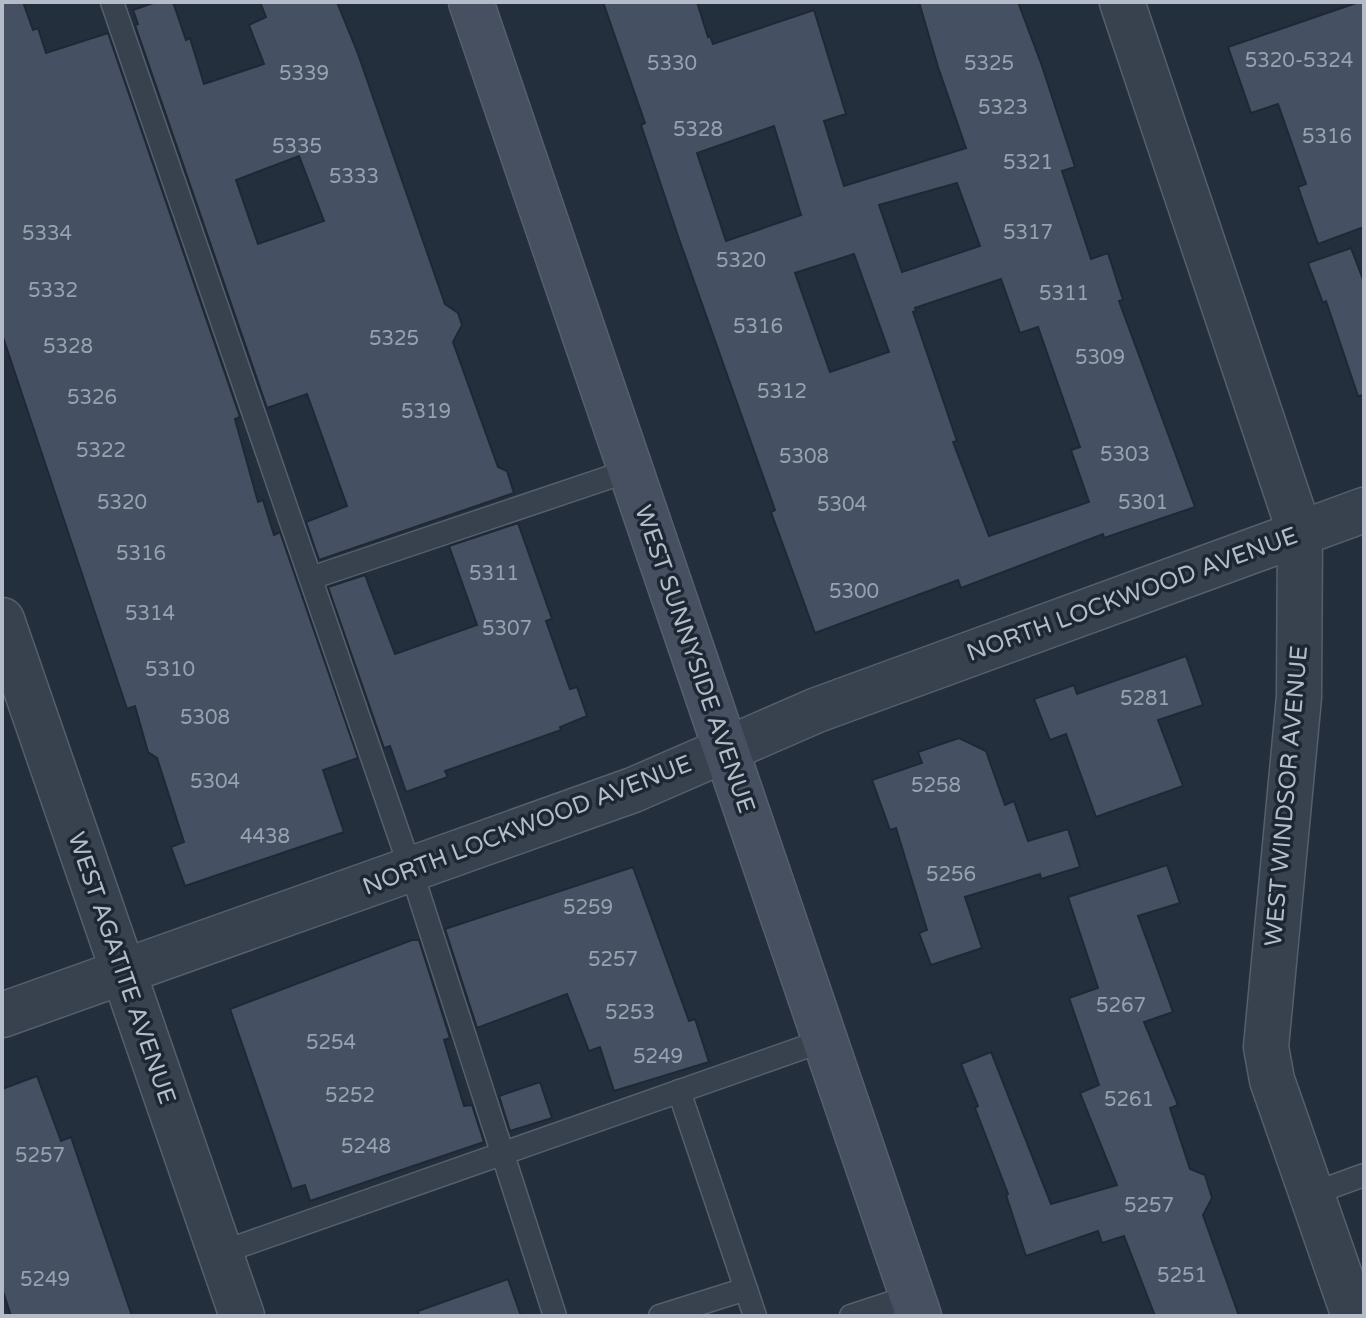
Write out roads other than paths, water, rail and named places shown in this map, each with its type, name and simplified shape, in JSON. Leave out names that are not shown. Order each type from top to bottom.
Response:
[{"type":"street","name":"WEST SUNNYSIDE AVENUE","points":[[471,2],[916,1306]]},
{"type":"street","name":"WEST WINDSOR AVENUE","points":[[1122,2],[1300,533],[1299,697],[1266,1047],[1272,1080],[1354,1316]]},
{"type":"street","name":"NORTH LOCKWOOD AVENUE","points":[[2,1015],[633,790],[817,710],[1364,510]]},
{"type":"street","name":"WEST AGATITE AVENUE","points":[[2,620],[242,1316]]},
{"type":"lane","points":[[112,2],[411,870],[555,1316]]},
{"type":"lane","points":[[311,578],[631,470]]},
{"type":"lane","points":[[220,1253],[825,1040]]},
{"type":"lane","points":[[679,1091],[755,1316]]},
{"type":"lane","points":[[1312,1194],[1364,1175]]},
{"type":"lane","points":[[660,1316],[746,1289]]},
{"type":"lane","points":[[851,1316],[916,1306]]}]
